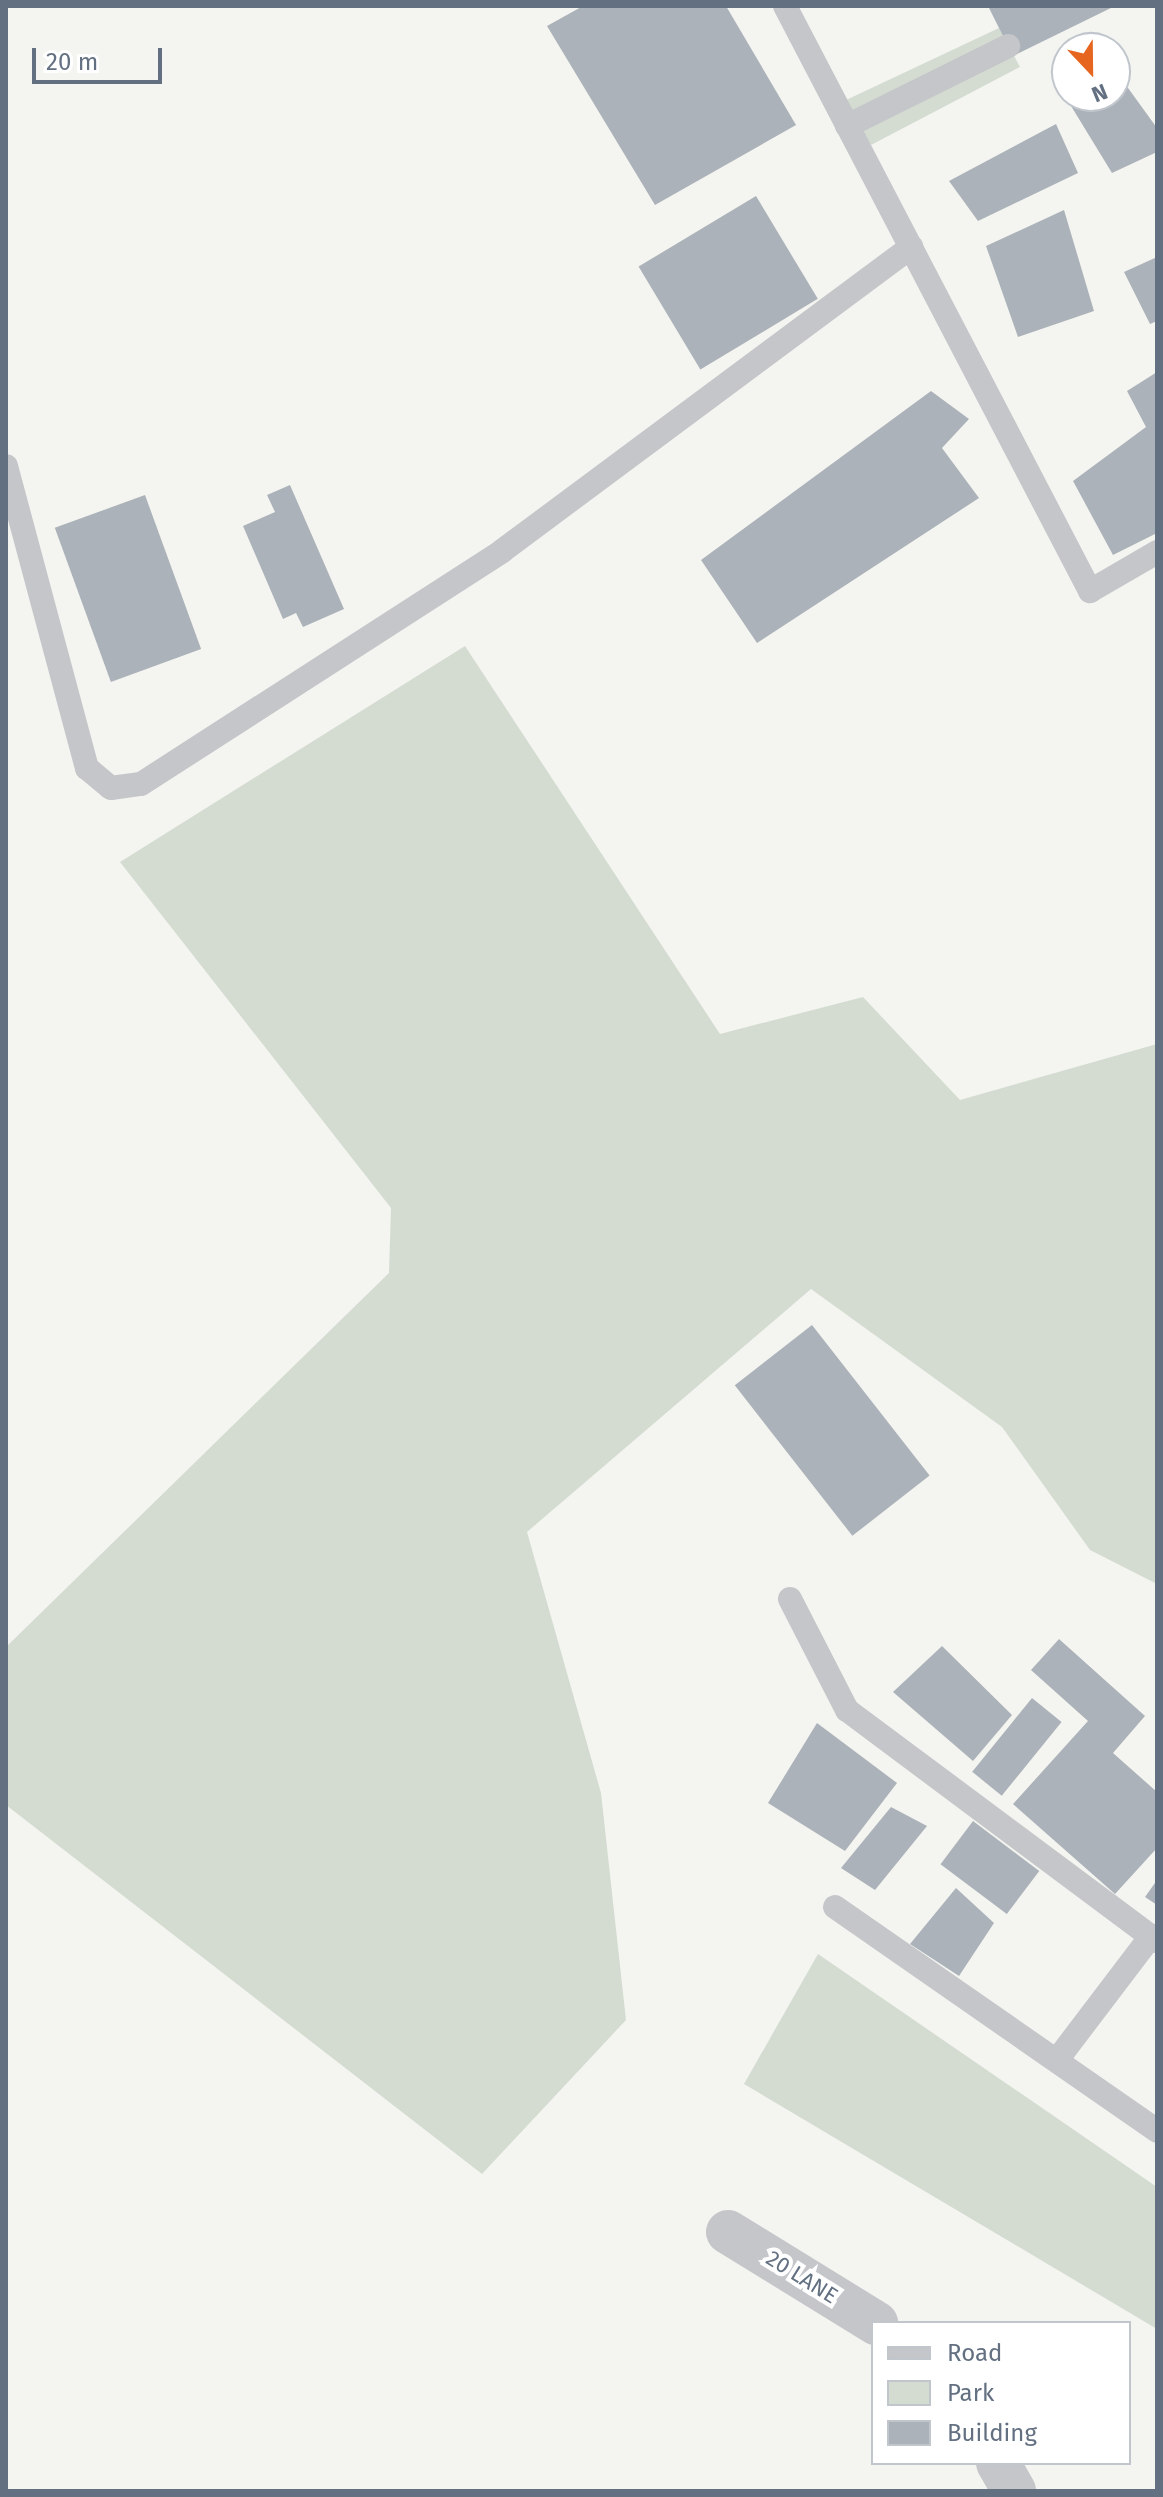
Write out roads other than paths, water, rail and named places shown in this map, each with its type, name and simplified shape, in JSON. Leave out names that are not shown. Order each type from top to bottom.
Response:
[{"type":"street","name":"20 LANE","points":[[728,2232],[873,2321]]},
{"type":"street","points":[[999,2465],[1014,2491]]},
{"type":"lane","points":[[785,6],[1090,591],[1157,552]]},
{"type":"lane","points":[[847,126],[1008,46]]},
{"type":"lane","points":[[6,466],[87,768],[111,788],[141,784],[502,551],[911,247]]},
{"type":"lane","points":[[790,1599],[847,1710],[1154,1939],[1060,2056]]},
{"type":"lane","points":[[835,1907],[1060,2056],[1157,2131]]}]
